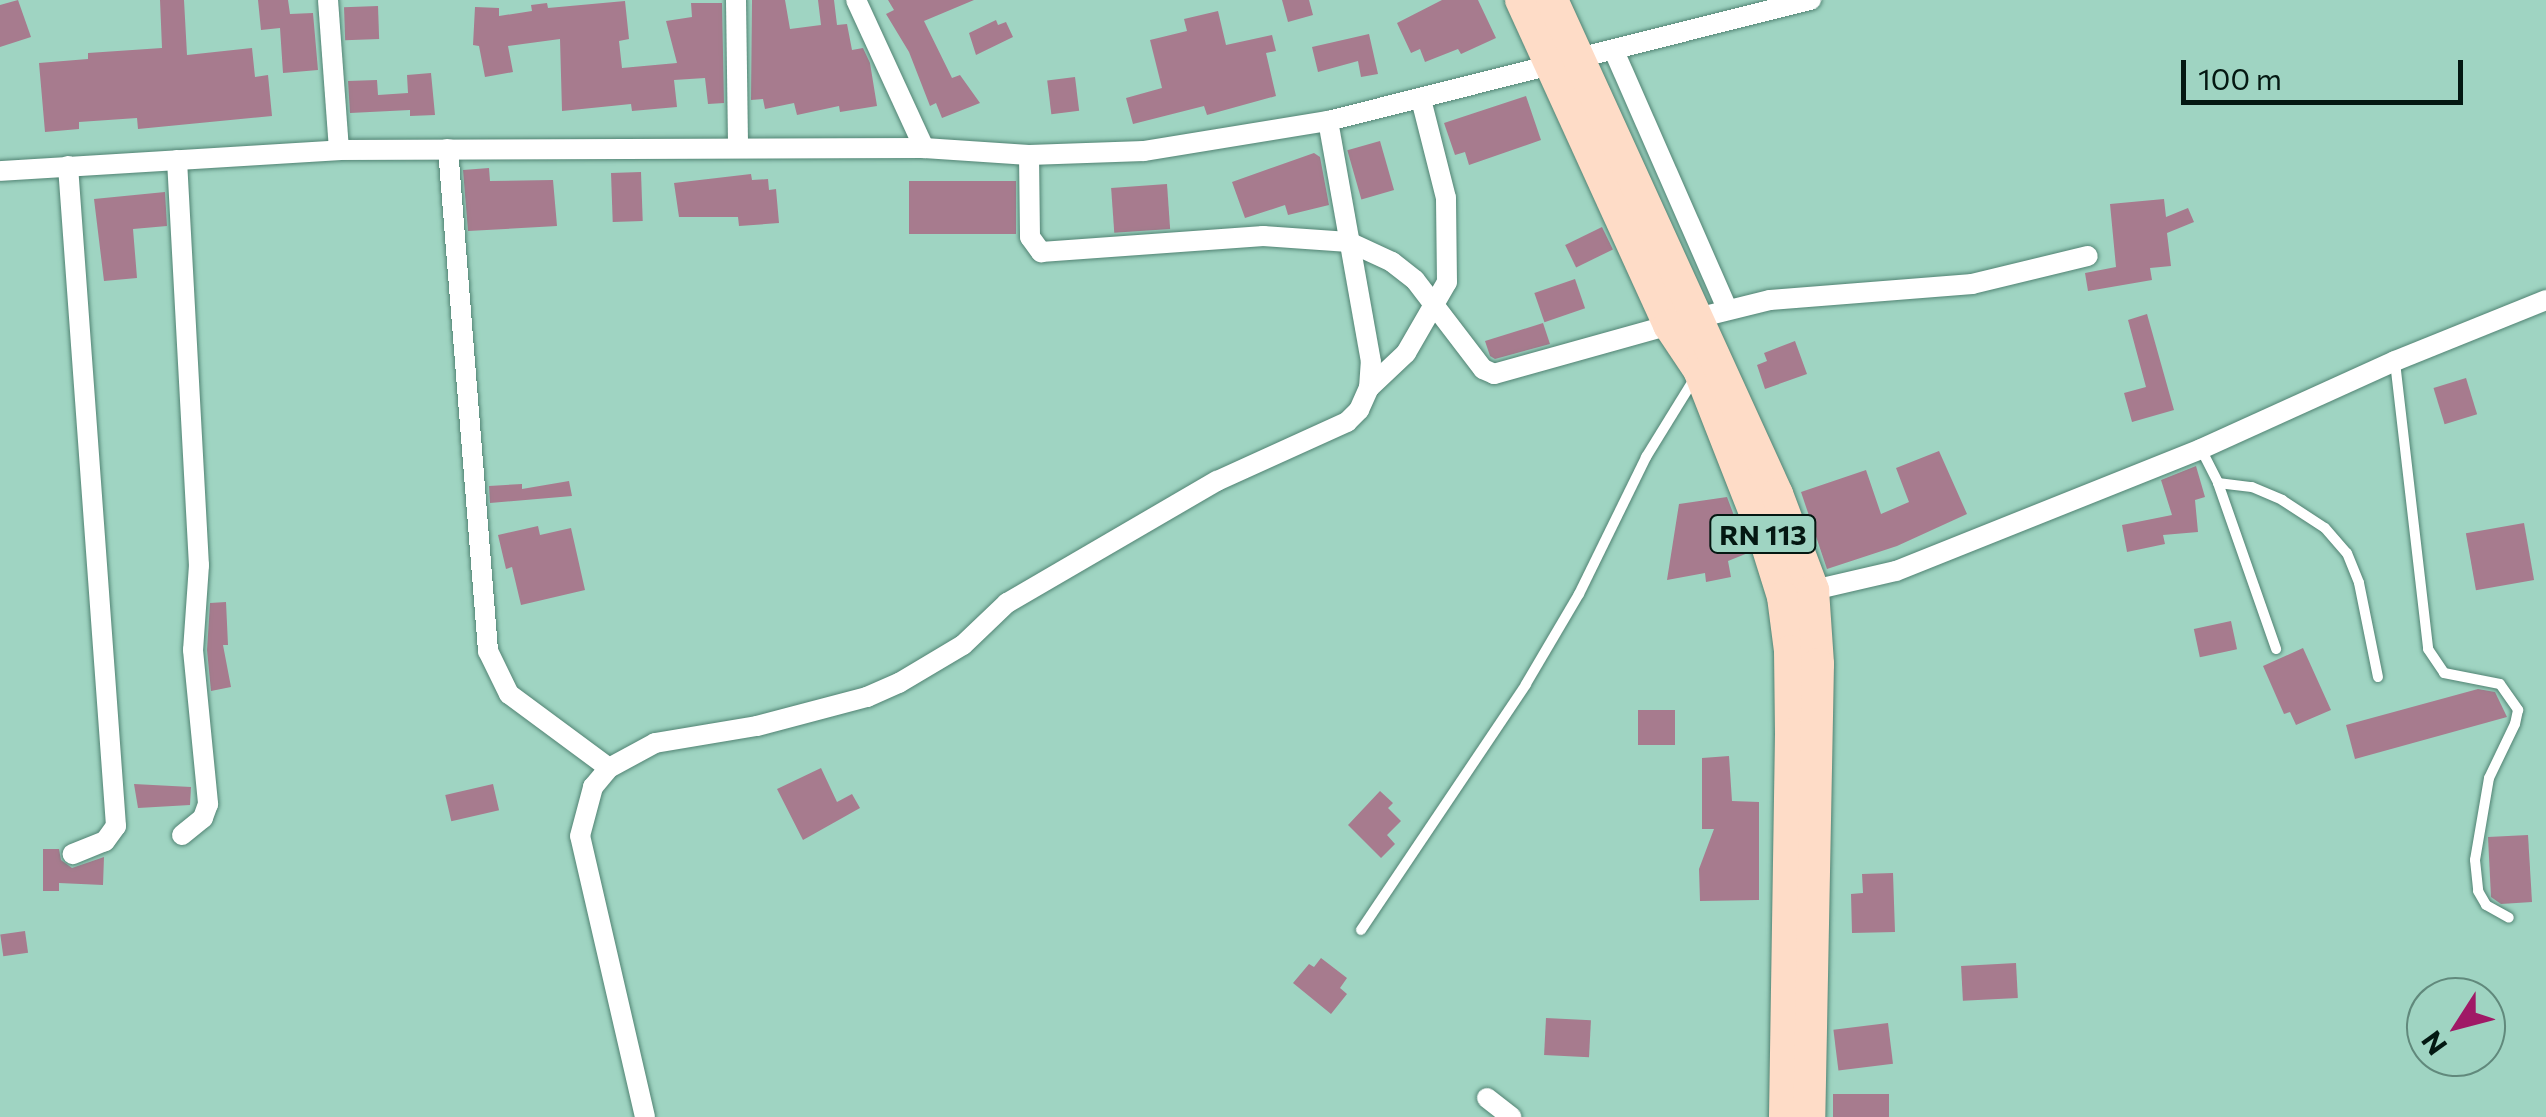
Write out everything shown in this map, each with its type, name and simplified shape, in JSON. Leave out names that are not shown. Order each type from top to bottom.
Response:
[{"type":"main road","name":"RN 113","points":[[1521,0],[1567,64],[1698,317],[1777,494],[1798,594],[1818,664],[1810,1117]]},
{"type":"main road","name":"RN 113","points":[[1552,0],[1567,64]]},
{"type":"main road","name":"RN 113","points":[[1698,317],[1698,370],[1764,536],[1798,594],[1790,651],[1784,1117]]},
{"type":"street","points":[[328,0],[338,150]]},
{"type":"street","points":[[736,0],[738,148]]},
{"type":"street","points":[[856,0],[924,148]]},
{"type":"street","points":[[0,171],[338,150],[924,148],[1029,155],[1144,151],[1328,120],[1421,99],[1811,0]]},
{"type":"street","points":[[1614,52],[1698,317]]},
{"type":"street","points":[[1369,388],[1406,353],[1447,282],[1446,198],[1421,99]]},
{"type":"street","points":[[646,1117],[580,836],[593,788],[609,768],[655,743],[757,726],[866,697],[899,683],[963,644],[1007,603],[1217,481],[1347,422],[1359,410],[1369,388],[1371,362],[1328,120]]},
{"type":"street","points":[[448,149],[488,651],[509,694],[609,768]]},
{"type":"street","points":[[1029,155],[1030,237],[1041,252],[1263,236],[1350,242],[1392,262],[1435,306],[1483,369],[1494,374],[1698,317],[1833,293],[1972,284],[2088,256]]},
{"type":"street","points":[[177,160],[199,565],[193,650],[208,804],[202,818],[182,835]]},
{"type":"street","points":[[68,166],[116,826],[105,842],[73,854]]},
{"type":"street","points":[[1798,594],[1896,571],[2201,449],[2395,361],[2546,300]]},
{"type":"street","points":[[1487,1098],[1511,1117]]},
{"type":"lane","points":[[2395,361],[2428,649],[2444,673],[2500,684],[2518,710],[2489,778],[2474,860],[2478,892],[2486,905],[2509,918]]},
{"type":"lane","points":[[1361,930],[1535,669],[1579,594],[1646,457],[1698,370]]},
{"type":"lane","points":[[2201,449],[2218,483],[2276,649]]},
{"type":"lane","points":[[2218,483],[2252,487],[2282,500],[2325,528],[2336,540],[2358,583],[2378,677]]},
{"type":"building","points":[[18,0],[31,37],[0,47],[0,5]]},
{"type":"building","points":[[160,0],[184,0],[187,55],[252,48],[255,77],[268,75],[272,116],[138,129],[137,118],[79,122],[79,129],[45,132],[39,63],[88,59],[88,53],[162,48]]},
{"type":"building","points":[[258,0],[288,0],[290,14],[313,13],[318,70],[283,73],[280,28],[261,30]]},
{"type":"building","points":[[752,0],[785,0],[790,29],[821,25],[818,0],[834,0],[837,25],[847,24],[852,50],[863,48],[870,63],[877,106],[840,112],[839,106],[797,115],[794,103],[765,109],[763,99],[751,100]]},
{"type":"building","points":[[888,0],[974,0],[924,21],[952,78],[960,75],[980,103],[942,118],[936,103],[930,106],[909,52],[886,14],[894,10]]},
{"type":"building","points":[[1282,0],[1309,0],[1313,15],[1288,22]]},
{"type":"building","points":[[1442,0],[1478,0],[1496,38],[1461,54],[1458,49],[1425,62],[1420,49],[1411,53],[1397,23]]},
{"type":"building","points":[[625,1],[629,39],[619,41],[622,68],[677,63],[666,21],[692,17],[691,3],[722,3],[724,103],[708,104],[705,78],[674,80],[677,107],[632,111],[631,104],[562,111],[560,39],[508,46],[513,72],[485,77],[479,46],[473,45],[475,7],[499,8],[499,16],[532,11],[531,5],[547,3],[548,8]]},
{"type":"building","points":[[378,6],[379,39],[345,40],[344,7]]},
{"type":"building","points":[[1218,11],[1226,45],[1272,35],[1276,51],[1266,53],[1276,96],[1207,115],[1204,106],[1133,124],[1126,98],[1162,88],[1150,40],[1187,31],[1184,19]]},
{"type":"building","points":[[996,20],[998,25],[1006,22],[1013,37],[976,55],[969,33]]},
{"type":"building","points":[[1369,34],[1378,74],[1361,77],[1358,61],[1318,72],[1312,47]]},
{"type":"building","points":[[431,73],[435,115],[410,116],[410,110],[350,113],[348,81],[377,80],[378,95],[408,93],[407,75]]},
{"type":"building","points":[[1075,77],[1079,111],[1051,114],[1047,80]]},
{"type":"building","points":[[1526,96],[1541,140],[1469,165],[1465,152],[1455,155],[1444,123]]},
{"type":"building","points":[[1380,141],[1394,190],[1361,199],[1347,150]]},
{"type":"building","points":[[1314,153],[1320,157],[1329,205],[1288,215],[1285,205],[1245,218],[1232,182]]},
{"type":"building","points":[[489,168],[490,181],[553,180],[557,226],[468,231],[463,170]]},
{"type":"building","points":[[641,172],[643,221],[613,222],[611,173]]},
{"type":"building","points":[[751,174],[752,180],[768,179],[769,190],[776,189],[779,223],[739,226],[738,217],[679,217],[674,183]]},
{"type":"building","points":[[909,181],[1016,181],[1016,234],[909,234]]},
{"type":"building","points":[[1167,184],[1170,229],[1114,233],[1111,188]]},
{"type":"building","points":[[165,192],[167,226],[133,229],[137,278],[104,281],[94,199]]},
{"type":"building","points":[[2164,199],[2166,217],[2188,208],[2194,222],[2167,233],[2171,266],[2150,268],[2152,280],[2088,291],[2085,273],[2116,267],[2110,204]]},
{"type":"building","points":[[1602,227],[1613,249],[1576,267],[1565,245]]},
{"type":"building","points":[[1575,279],[1585,308],[1544,322],[1534,293]]},
{"type":"building","points":[[2147,314],[2174,410],[2132,422],[2124,393],[2146,387],[2128,320]]},
{"type":"building","points":[[1543,323],[1550,344],[1495,359],[1490,356],[1485,341]]},
{"type":"building","points":[[1795,341],[1807,374],[1765,389],[1757,365],[1767,361],[1764,353]]},
{"type":"building","points":[[2466,378],[2477,414],[2445,424],[2433,388]]},
{"type":"building","points":[[1939,451],[1967,514],[1897,546],[1827,569],[1801,492],[1866,470],[1881,514],[1909,502],[1896,468]]},
{"type":"building","points":[[2196,466],[2205,497],[2195,500],[2198,532],[2163,535],[2165,544],[2127,552],[2122,525],[2172,515],[2161,480]]},
{"type":"building","points":[[569,481],[572,496],[490,503],[489,486],[522,484],[522,489]]},
{"type":"building","points":[[1727,497],[1748,553],[1728,561],[1731,577],[1706,582],[1705,573],[1667,580],[1679,504]]},
{"type":"building","points":[[2524,523],[2534,580],[2476,590],[2466,533]]},
{"type":"building","points":[[538,526],[540,535],[571,528],[585,590],[521,605],[512,567],[506,569],[498,535]]},
{"type":"building","points":[[226,602],[228,645],[223,645],[231,687],[211,691],[207,650],[210,603]]},
{"type":"building","points":[[2231,621],[2237,649],[2200,657],[2194,629]]},
{"type":"building","points":[[2303,648],[2331,710],[2296,725],[2290,712],[2284,714],[2263,666]]},
{"type":"building","points":[[2478,689],[2495,692],[2507,717],[2355,759],[2346,725]]},
{"type":"building","points":[[1638,710],[1675,710],[1675,745],[1638,745]]},
{"type":"building","points":[[1729,756],[1732,801],[1759,802],[1759,900],[1700,901],[1699,869],[1714,829],[1702,829],[1702,758]]},
{"type":"building","points":[[821,768],[837,802],[852,794],[860,808],[803,840],[777,789]]},
{"type":"building","points":[[134,784],[191,787],[190,805],[138,808]]},
{"type":"building","points":[[493,784],[499,810],[451,821],[445,795]]},
{"type":"building","points":[[1380,791],[1393,803],[1388,808],[1401,821],[1387,835],[1395,844],[1381,858],[1348,825]]},
{"type":"building","points":[[2528,835],[2532,902],[2501,904],[2491,897],[2488,837]]},
{"type":"building","points":[[43,849],[59,849],[61,860],[72,868],[104,857],[103,885],[59,883],[59,891],[43,891]]},
{"type":"building","points":[[1893,873],[1895,932],[1852,933],[1851,894],[1863,893],[1862,874]]},
{"type":"building","points":[[25,931],[28,953],[3,956],[0,934]]},
{"type":"building","points":[[1321,958],[1347,978],[1340,988],[1347,994],[1331,1014],[1293,983],[1309,964],[1314,967]]},
{"type":"building","points":[[2016,963],[2018,998],[1963,1001],[1961,966]]},
{"type":"building","points":[[1546,1018],[1591,1020],[1589,1057],[1544,1055]]},
{"type":"building","points":[[1888,1023],[1893,1064],[1838,1070],[1833,1030]]},
{"type":"building","points":[[1833,1094],[1889,1094],[1889,1117],[1833,1117]]}]
